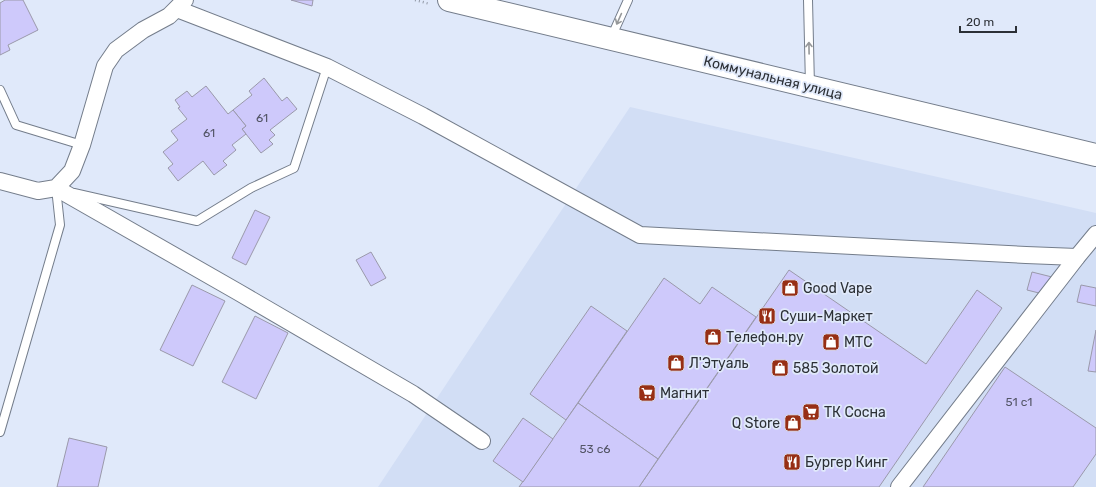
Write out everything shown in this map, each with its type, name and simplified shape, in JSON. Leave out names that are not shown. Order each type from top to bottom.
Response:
[{"type":"main road","name":"Коммунальная улица","points":[[449,0],[1096,155]]},
{"type":"street","points":[[0,181],[38,191],[56,188],[72,171],[82,146],[105,66],[116,50],[143,30],[169,16],[181,4],[327,67],[423,116],[640,234],[1026,255],[1077,256]]},
{"type":"street","points":[[56,188],[413,394],[482,441]]},
{"type":"street","points":[[899,487],[1077,256],[1096,234]]},
{"type":"lane","points":[[610,39],[628,0]]},
{"type":"lane","points":[[808,0],[810,87]]},
{"type":"lane","points":[[0,432],[60,225],[56,188],[197,221],[250,188],[294,168],[327,67]]},
{"type":"lane","points":[[0,90],[16,125],[82,146]]},
{"type":"shaded area","points":[[630,107],[1096,213],[1096,487],[378,487]]},
{"type":"building","points":[[5,0],[23,0],[38,30],[8,45],[10,50],[0,55],[0,3]]},
{"type":"building","points":[[291,0],[313,0],[312,6]]},
{"type":"building","points":[[264,78],[282,101],[287,97],[297,109],[270,130],[275,135],[269,140],[273,144],[261,153],[242,129],[246,126],[233,110],[252,95],[249,91]]},
{"type":"building","points":[[206,86],[228,114],[233,110],[246,126],[242,129],[246,134],[232,145],[236,150],[223,161],[227,165],[214,175],[203,161],[178,181],[168,168],[173,164],[163,152],[178,140],[171,131],[187,119],[178,108],[180,107],[175,100],[187,91],[192,97]]},
{"type":"building","points":[[255,210],[270,217],[246,265],[232,258]]},
{"type":"building","points":[[371,252],[386,278],[371,286],[356,260]]},
{"type":"building","name":"ТК Сосна","points":[[789,270],[926,364],[977,290],[1002,308],[879,487],[639,487]]},
{"type":"building","points":[[1032,272],[1056,278],[1051,296],[1027,290]]},
{"type":"building","points":[[664,278],[700,304],[712,287],[756,317],[658,459],[578,403]]},
{"type":"building","points":[[192,285],[225,301],[193,366],[160,350]]},
{"type":"building","points":[[1081,285],[1096,288],[1096,306],[1077,302]]},
{"type":"building","points":[[591,306],[627,331],[566,420],[530,394]]},
{"type":"building","points":[[255,316],[288,333],[256,399],[222,382]]},
{"type":"building","points":[[1096,330],[1096,372],[1088,371]]},
{"type":"building","points":[[1005,367],[1096,428],[1096,454],[1073,487],[923,487]]},
{"type":"building","points":[[578,403],[658,459],[639,487],[519,487]]},
{"type":"building","points":[[523,418],[553,439],[523,482],[493,461]]},
{"type":"building","points":[[69,438],[107,447],[98,487],[57,487]]},
{"type":"place","name":"Good Vape","points":[[790,288]]},
{"type":"place","name":"Суши-Маркет","points":[[767,316]]},
{"type":"place","name":"Телефон.ру","points":[[713,337]]},
{"type":"place","name":"МТС","points":[[831,342]]},
{"type":"place","name":"Л'Этуаль","points":[[676,363]]},
{"type":"place","name":"585 Золотой","points":[[780,368]]},
{"type":"place","name":"Магнит","points":[[647,393]]},
{"type":"place","name":"ТК Сосна","points":[[811,412]]},
{"type":"place","name":"Q Store","points":[[793,423]]},
{"type":"place","name":"Бургер Кинг","points":[[792,462]]}]
